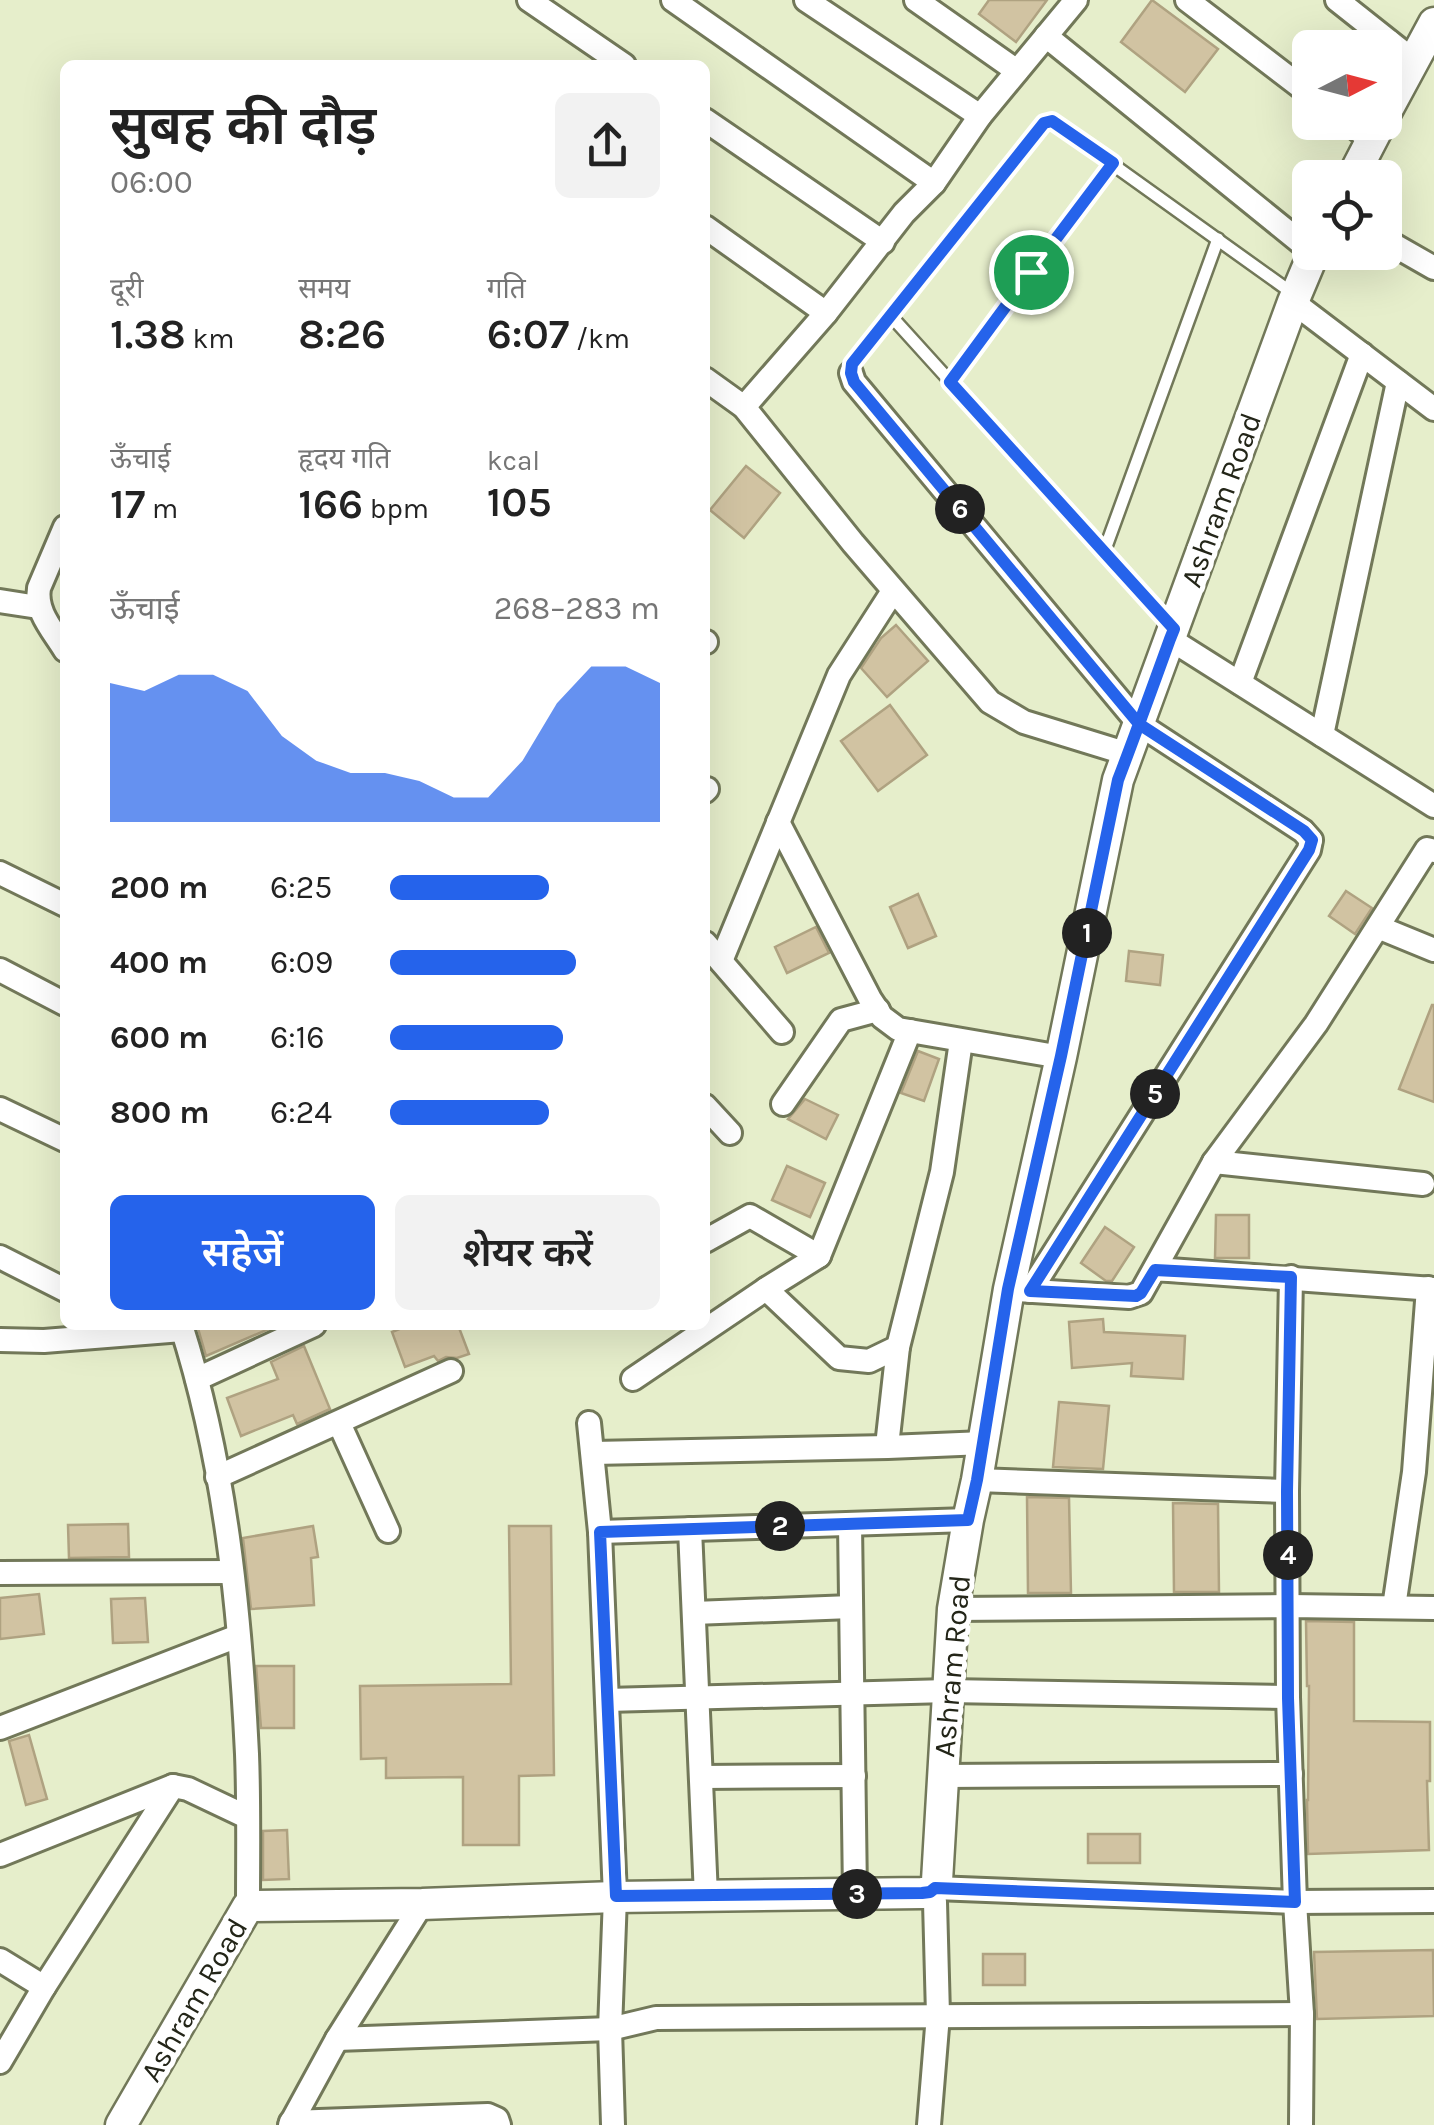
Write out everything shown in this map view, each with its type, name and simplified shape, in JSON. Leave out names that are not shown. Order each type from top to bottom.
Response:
[{"type":"street","points":[[529,0],[617,60]]},
{"type":"street","points":[[673,0],[934,183]]},
{"type":"street","points":[[806,0],[980,116]]},
{"type":"street","points":[[916,0],[1018,71]]},
{"type":"street","points":[[744,407],[826,313],[904,212],[934,183],[980,116],[1076,0]]},
{"type":"street","points":[[1186,0],[1292,80]]},
{"type":"street","points":[[1338,0],[1414,61]]},
{"type":"street","points":[[1402,79],[1434,23]]},
{"type":"street","points":[[1046,36],[1292,235]]},
{"type":"street","points":[[710,123],[883,242]]},
{"type":"street","points":[[710,231],[826,313]]},
{"type":"street","points":[[1402,250],[1434,268]]},
{"type":"street","name":"Ashram Road","points":[[121,2125],[248,1906],[922,1893],[933,1889],[953,1608],[1118,780],[1306,270]]},
{"type":"street","points":[[1294,298],[1434,409]]},
{"type":"street","points":[[1240,683],[1362,354]]},
{"type":"street","points":[[851,373],[854,382],[1139,724],[1304,831],[1312,840],[1299,866],[1019,1290]]},
{"type":"street","points":[[1322,735],[1398,382]]},
{"type":"street","points":[[710,383],[744,407],[893,591],[990,702],[1024,722],[1128,754]]},
{"type":"street","points":[[60,539],[39,588],[38,607],[60,642]]},
{"type":"street","points":[[721,961],[839,675],[893,591]]},
{"type":"street","points":[[0,601],[38,607]]},
{"type":"street","points":[[1172,634],[1240,683],[1434,806]]},
{"type":"street","points":[[778,822],[882,1017],[898,1029],[910,1032],[1061,1056]]},
{"type":"street","points":[[1019,1290],[1136,1296],[1141,1293],[1214,1162],[1316,1024],[1432,845]]},
{"type":"street","points":[[0,873],[60,903]]},
{"type":"street","points":[[1378,927],[1434,950]]},
{"type":"street","points":[[710,949],[782,1032]]},
{"type":"street","points":[[0,970],[60,1001]]},
{"type":"street","points":[[782,1104],[841,1020],[878,1010]]},
{"type":"street","points":[[710,1327],[819,1256],[910,1032]]},
{"type":"street","points":[[886,1446],[898,1348],[942,1172],[962,1041]]},
{"type":"street","points":[[0,1109],[60,1138]]},
{"type":"street","points":[[710,1111],[730,1133]]},
{"type":"street","points":[[1214,1162],[1424,1184]]},
{"type":"street","points":[[710,1238],[750,1216],[819,1256]]},
{"type":"street","points":[[0,1257],[60,1287]]},
{"type":"street","points":[[1155,1270],[1431,1288],[1414,1472],[1394,1607]]},
{"type":"street","points":[[1291,1277],[1288,1698],[1302,2014],[1300,2125]]},
{"type":"street","points":[[766,1289],[839,1358],[869,1362],[898,1348]]},
{"type":"street","points":[[0,1340],[44,1342],[126,1330]]},
{"type":"street","points":[[182,1330],[197,1379],[232,1572],[247,1755],[248,1906]]},
{"type":"street","points":[[197,1379],[303,1330]]},
{"type":"street","points":[[633,1379],[705,1330]]},
{"type":"street","points":[[217,1477],[451,1371]]},
{"type":"street","points":[[339,1423],[388,1530]]},
{"type":"street","points":[[589,1423],[600,1532],[616,1896],[610,2028],[613,2125]]},
{"type":"street","points":[[593,1454],[984,1442]]},
{"type":"street","points":[[977,1480],[1287,1491]]},
{"type":"street","points":[[600,1532],[968,1520]]},
{"type":"street","points":[[850,1524],[855,1894]]},
{"type":"street","points":[[690,1529],[706,1896]]},
{"type":"street","points":[[0,1573],[232,1572]]},
{"type":"street","points":[[694,1613],[851,1607]]},
{"type":"street","points":[[953,1608],[1434,1608]]},
{"type":"street","points":[[0,1728],[238,1636]]},
{"type":"street","points":[[607,1700],[948,1691],[1288,1698]]},
{"type":"street","points":[[943,1776],[1291,1774]]},
{"type":"street","points":[[701,1777],[854,1776]]},
{"type":"street","points":[[0,1855],[173,1786],[248,1817]]},
{"type":"street","points":[[0,2062],[173,1786]]},
{"type":"street","points":[[929,2125],[938,2016],[933,1889],[1295,1902],[1434,1901]]},
{"type":"street","points":[[291,2124],[337,2039],[422,1904]]},
{"type":"street","points":[[0,1960],[44,1987]]},
{"type":"street","points":[[337,2039],[610,2028],[656,2018],[1302,2014]]},
{"type":"street","points":[[291,2124],[488,2115],[499,2125]]},
{"type":"lane","points":[[851,373],[852,364],[1044,123],[1052,121],[1294,298]]},
{"type":"lane","points":[[950,382],[1113,163]]},
{"type":"lane","points":[[1104,552],[1218,239]]},
{"type":"lane","points":[[891,316],[1104,552],[1172,634]]},
{"type":"building","points":[[989,0],[1047,0],[1016,42],[979,14]]},
{"type":"building","points":[[1152,0],[1218,49],[1185,92],[1121,42]]},
{"type":"building","points":[[746,466],[780,493],[744,538],[710,510]]},
{"type":"building","points":[[896,625],[928,661],[887,697],[861,668],[881,638]]},
{"type":"building","points":[[890,705],[927,755],[878,791],[841,741]]},
{"type":"building","points":[[1346,891],[1372,908],[1355,934],[1329,916]]},
{"type":"building","points":[[918,894],[936,936],[908,948],[890,907]]},
{"type":"building","points":[[816,927],[829,953],[787,973],[775,947]]},
{"type":"building","points":[[1129,951],[1163,955],[1160,985],[1126,981]]},
{"type":"building","points":[[1434,1005],[1434,1102],[1399,1089]]},
{"type":"building","points":[[918,1051],[939,1059],[924,1101],[901,1093]]},
{"type":"building","points":[[805,1099],[838,1115],[826,1139],[788,1119]]},
{"type":"building","points":[[787,1166],[825,1183],[810,1217],[772,1200]]},
{"type":"building","points":[[1216,1215],[1249,1215],[1249,1258],[1215,1258]]},
{"type":"building","points":[[1105,1227],[1134,1247],[1112,1281],[1106,1281],[1081,1263]]},
{"type":"building","points":[[1103,1319],[1104,1332],[1185,1336],[1183,1379],[1131,1376],[1132,1363],[1072,1368],[1069,1322]]},
{"type":"building","points":[[198,1330],[266,1330],[206,1356]]},
{"type":"building","points":[[460,1330],[469,1354],[438,1361],[434,1356],[405,1367],[392,1332]]},
{"type":"building","points":[[304,1346],[330,1409],[297,1424],[293,1415],[241,1436],[227,1398],[278,1379],[271,1362]]},
{"type":"building","points":[[1059,1402],[1109,1406],[1103,1469],[1053,1467]]},
{"type":"building","points":[[1027,1497],[1069,1498],[1071,1593],[1028,1593]]},
{"type":"building","points":[[1173,1503],[1218,1504],[1219,1592],[1174,1592]]},
{"type":"building","points":[[128,1524],[129,1557],[69,1558],[68,1525]]},
{"type":"building","points":[[313,1526],[318,1557],[311,1558],[314,1605],[251,1609],[243,1538]]},
{"type":"building","points":[[509,1526],[551,1526],[554,1775],[519,1776],[519,1845],[463,1845],[463,1777],[386,1778],[386,1758],[361,1759],[360,1686],[511,1684]]},
{"type":"building","points":[[39,1594],[44,1634],[0,1639],[0,1598]]},
{"type":"building","points":[[145,1598],[148,1642],[113,1643],[111,1599]]},
{"type":"building","points":[[1306,1621],[1354,1622],[1354,1721],[1430,1722],[1429,1850],[1308,1854]]},
{"type":"building","points":[[256,1666],[294,1666],[294,1728],[261,1728]]},
{"type":"building","points":[[29,1735],[47,1799],[26,1805],[9,1741]]},
{"type":"building","points":[[287,1830],[289,1879],[263,1880],[263,1831]]},
{"type":"building","points":[[1088,1834],[1140,1834],[1140,1863],[1088,1863]]},
{"type":"building","points":[[1433,1950],[1434,2016],[1317,2019],[1314,1952]]},
{"type":"building","points":[[983,1954],[1025,1954],[1025,1985],[983,1985]]},
{"type":"route","points":[[1031,272],[950,382],[1174,629],[1170,639],[1139,724],[1128,754],[1118,780],[1008,1289],[968,1520],[600,1532],[616,1896],[922,1893],[935,1888],[1295,1902],[1288,1698],[1291,1277],[1155,1270],[1136,1296],[1030,1291],[1312,840],[1304,831],[1139,724],[854,382],[851,373],[852,364],[1044,123],[1052,121],[1113,163],[1031,272]]}]
